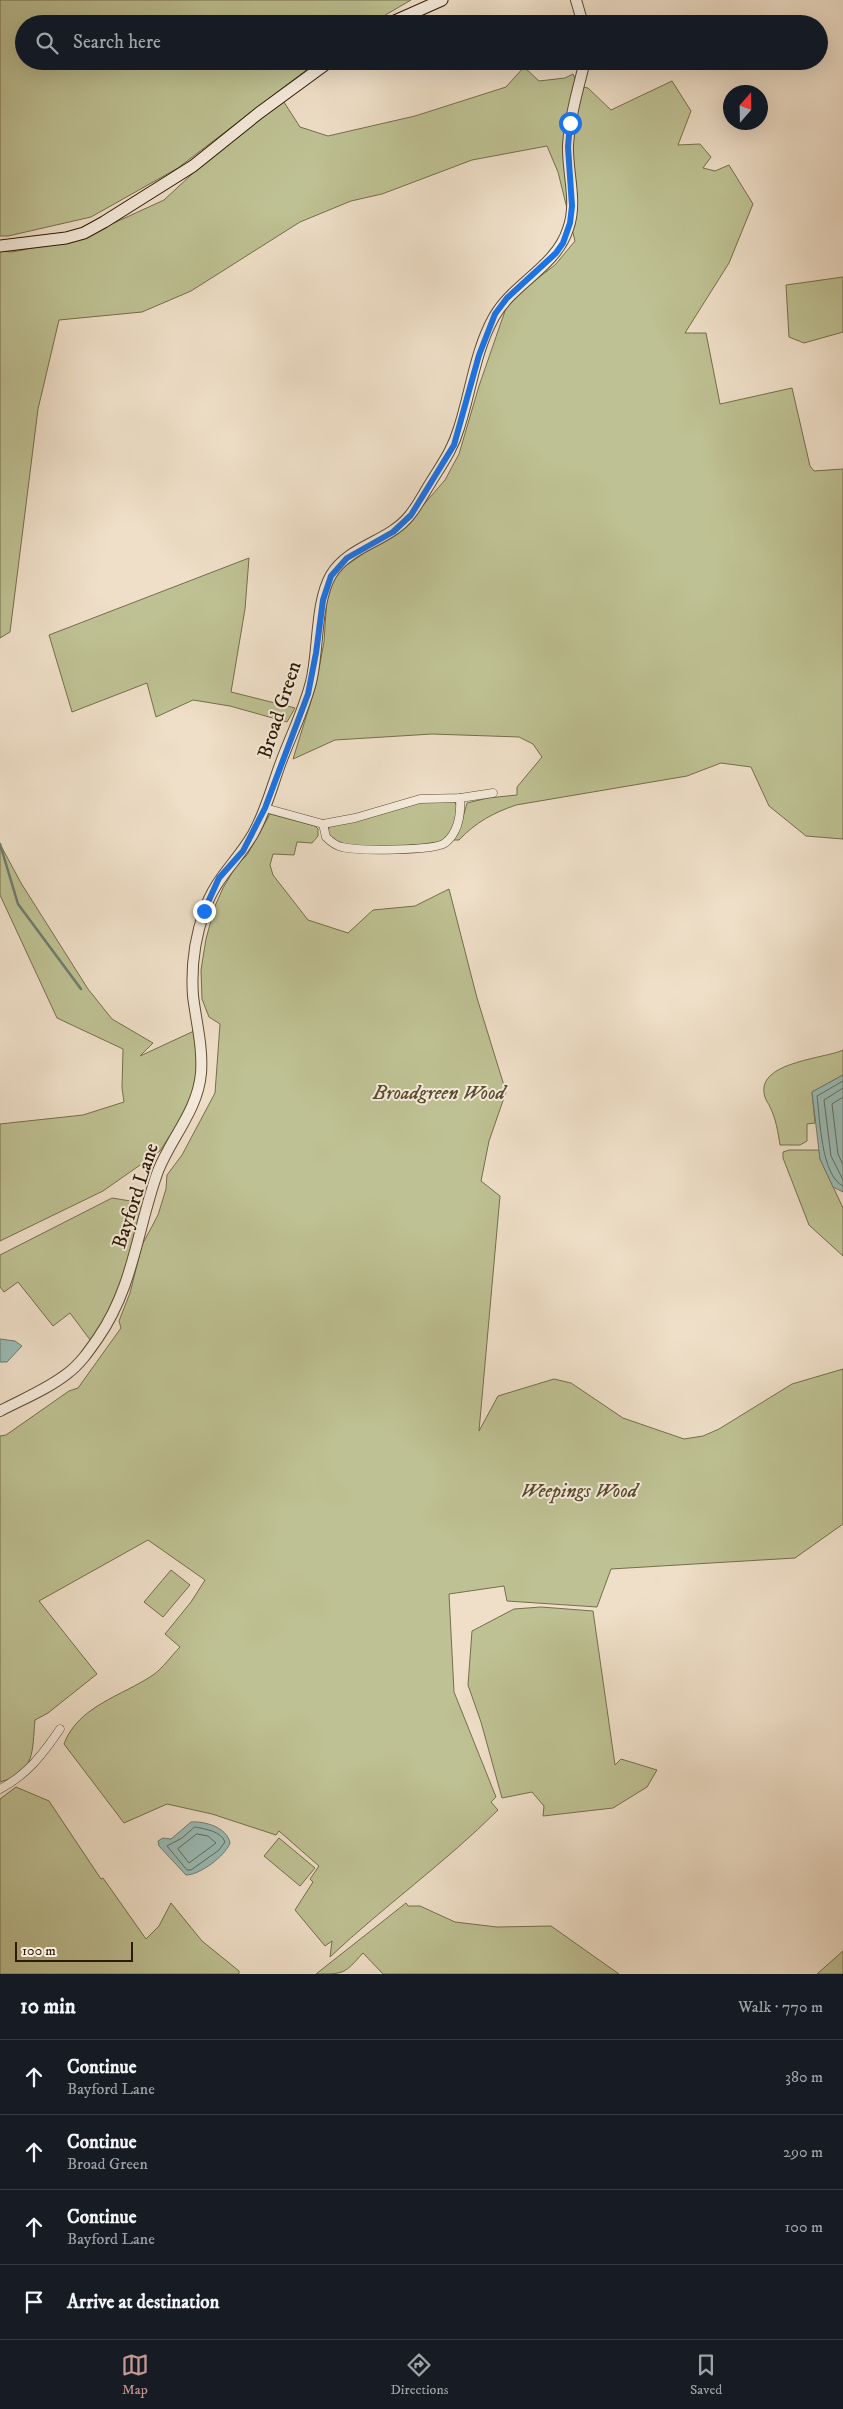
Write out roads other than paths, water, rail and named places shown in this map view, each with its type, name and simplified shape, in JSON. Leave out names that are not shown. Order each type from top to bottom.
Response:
[{"type":"main road","points":[[408,15],[442,0]]},
{"type":"main road","points":[[0,246],[66,238],[104,222],[193,166],[317,70]]},
{"type":"street","points":[[576,0],[580,15]]},
{"type":"street","name":"Broad Green","points":[[265,808],[308,694],[323,600],[331,576],[347,558],[393,532],[411,515],[454,445],[479,355],[495,314],[507,298],[556,253],[568,231],[572,206],[568,154],[570,123],[583,70]]},
{"type":"street","points":[[265,808],[323,824],[354,818],[420,798],[460,798],[493,793]]},
{"type":"street","points":[[323,824],[326,837],[342,847],[431,848],[446,842],[455,831],[461,811],[460,798]]},
{"type":"street","name":"Bayford Lane","points":[[0,1411],[70,1372],[87,1354],[99,1337],[113,1316],[123,1294],[160,1168],[173,1139],[193,1105],[199,1087],[202,1058],[193,993],[195,947],[199,926],[214,886],[243,851],[265,808]]},
{"type":"street","points":[[0,1789],[13,1783],[32,1766],[60,1729]]},
{"type":"water","points":[[843,1075],[843,1192],[833,1187],[820,1159],[812,1092]]},
{"type":"water","points":[[0,1339],[15,1341],[22,1346],[7,1362],[0,1362]]},
{"type":"water","points":[[191,1822],[208,1824],[220,1829],[228,1837],[230,1843],[218,1859],[198,1872],[186,1875],[159,1846],[158,1841],[163,1838],[171,1839]]},
{"type":"waterway","points":[[0,844],[18,904],[81,989]]},
{"type":"park label","name":"Broadgreen Wood","points":[[439,1093]]},
{"type":"park label","name":"Weepings Wood","points":[[579,1491]]}]
